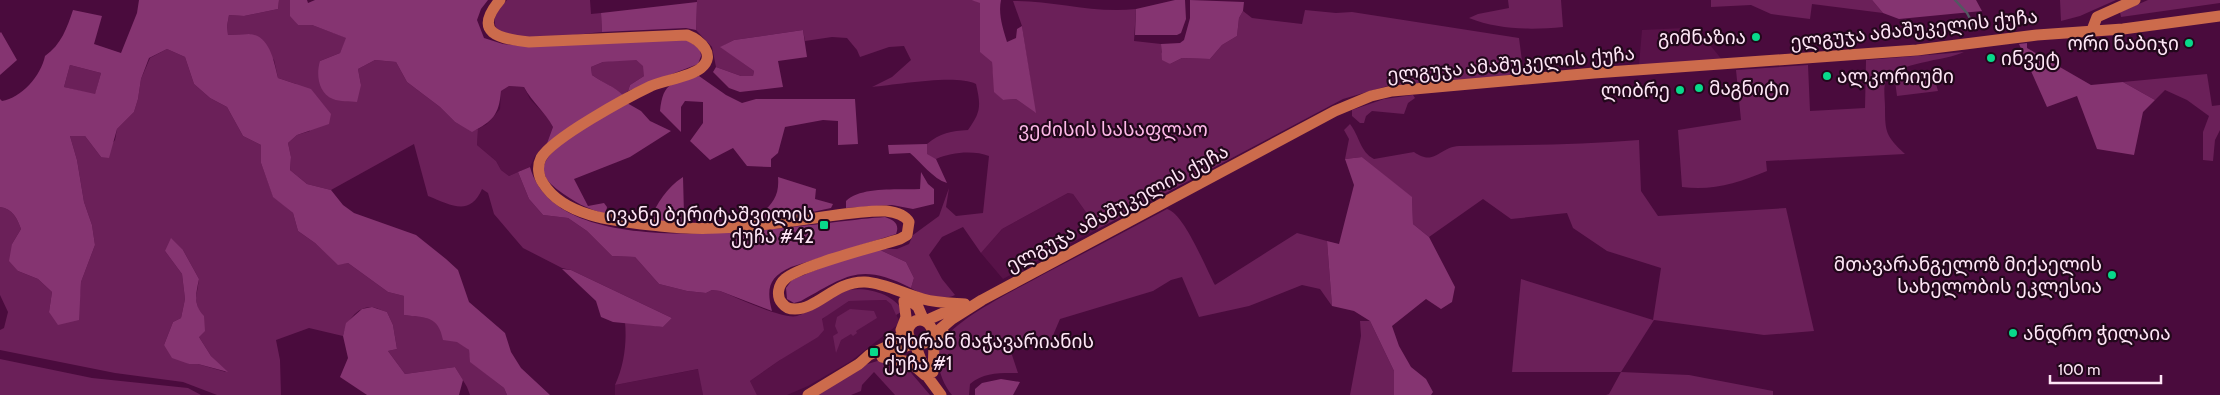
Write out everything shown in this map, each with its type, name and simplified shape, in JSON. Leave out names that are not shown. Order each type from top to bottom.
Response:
[{"type":"main road","points":[[500,0],[491,10],[488,27],[493,35],[510,40],[539,42],[687,35],[695,38],[704,46],[707,54],[706,61],[700,68],[653,86],[627,99],[566,136],[548,150],[542,158],[538,171],[543,184],[556,197],[587,214],[606,219],[687,228],[772,224],[868,212],[895,213],[905,217],[909,222],[907,235],[900,239],[792,274],[786,278],[778,292],[779,298],[787,308],[796,309],[849,284],[869,282],[923,299],[973,303]]},
{"type":"main road","points":[[2092,30],[2097,17],[2135,0]]},
{"type":"main road","name":"ელგუჯა ამაშუკელის ქუჩა","points":[[973,303],[1335,111],[1371,96],[1392,91],[1594,73],[1838,57],[2092,30],[2123,29],[2220,16]]},
{"type":"main road","points":[[889,288],[904,301],[910,313],[909,338],[942,395]]},
{"type":"main road","points":[[889,288],[913,302],[931,327],[930,374]]},
{"type":"main road","points":[[880,353],[905,324],[904,301]]},
{"type":"main road","points":[[808,395],[880,353],[915,321],[925,321],[973,303]]},
{"type":"main road","points":[[880,353],[914,344],[923,345],[973,303]]},
{"type":"main road","points":[[930,374],[936,341],[949,325],[973,303]]},
{"type":"main road","points":[[880,353],[910,362],[930,374]]},
{"type":"shaded area","points":[[139,0],[279,0],[278,9],[244,16],[229,15],[227,26],[228,35],[249,34],[262,39],[270,50],[278,78],[311,89],[331,114],[329,124],[297,135],[288,143],[291,157],[290,170],[307,184],[331,190],[343,205],[354,213],[416,235],[446,259],[458,270],[469,302],[505,333],[511,352],[521,368],[550,395],[507,395],[504,388],[470,362],[469,350],[457,342],[443,340],[438,326],[434,322],[430,319],[404,315],[404,296],[388,292],[348,263],[338,265],[315,243],[298,231],[293,213],[273,197],[261,163],[261,145],[243,136],[227,107],[210,98],[194,84],[185,57],[167,49],[149,58],[141,79],[134,112],[117,129],[109,158],[101,157],[85,136],[70,136],[77,160],[84,202],[92,225],[95,245],[81,282],[79,320],[58,325],[49,312],[52,292],[38,279],[18,271],[9,261],[12,244],[21,229],[14,215],[0,207],[0,99],[2,101],[16,96],[35,78],[45,56],[51,52],[63,36],[73,10],[102,16],[94,44],[121,53],[137,13]],"holes":[[[70,65],[101,73],[95,94],[64,87]]]},
{"type":"shaded area","points":[[290,0],[307,0],[308,3],[315,0],[488,0],[481,9],[477,20],[484,38],[503,44],[524,46],[684,38],[700,49],[701,56],[698,64],[628,91],[630,85],[644,76],[643,66],[636,60],[603,62],[591,67],[592,75],[623,95],[546,146],[553,127],[524,87],[509,86],[501,91],[499,106],[494,116],[490,121],[472,132],[455,122],[440,107],[407,82],[396,62],[375,60],[358,69],[361,85],[357,102],[333,99],[324,92],[319,83],[320,61],[340,53],[346,38],[312,25],[298,25],[290,16]]},
{"type":"shaded area","points":[[971,0],[1001,0],[1001,16],[1007,42],[1016,38],[1017,29],[1022,26],[1036,113],[1016,99],[1003,100],[994,92],[992,62],[980,52],[980,3]]},
{"type":"shaded area","points":[[1175,0],[1185,0],[1186,19],[1181,33],[1177,35],[1135,35],[1136,9]]},
{"type":"shaded area","points":[[1190,0],[1244,2],[1243,11],[1239,18],[1237,36],[1222,45],[1210,59],[1182,58],[1170,64],[1162,60],[1161,44],[1180,43],[1184,40],[1190,18]]},
{"type":"shaded area","points":[[1872,0],[1976,0],[1982,11],[1899,19],[1883,13]]},
{"type":"shaded area","points":[[697,2],[696,30],[686,28],[602,32],[601,13]]},
{"type":"shaded area","points":[[1685,28],[1702,35],[1723,61],[1639,65],[1642,30]]},
{"type":"shaded area","points":[[803,30],[807,57],[778,61],[783,87],[740,92],[729,88],[713,72],[716,67],[741,76],[753,76],[754,71],[720,47],[734,40]]},
{"type":"shaded area","points":[[0,33],[17,60],[0,75]]},
{"type":"shaded area","points":[[2027,43],[2027,48],[2091,85],[2123,82],[2155,100],[2143,112],[2134,155],[2097,149],[2077,96],[2047,107],[2019,44]]},
{"type":"shaded area","points":[[699,76],[726,95],[742,103],[756,99],[855,99],[858,144],[838,145],[838,121],[823,120],[785,127],[778,153],[771,159],[771,167],[747,166],[733,148],[710,160],[690,141],[703,123],[703,102],[685,101],[681,107],[681,132],[660,111],[661,101],[671,85]]},
{"type":"shaded area","points":[[509,86],[524,87],[530,99],[548,118],[553,127],[546,146],[535,156],[530,167],[509,176],[501,170],[496,161],[477,145],[478,129],[487,124],[500,109],[501,91]]},
{"type":"shaded area","points":[[627,103],[641,111],[650,121],[671,131],[630,157],[574,179],[588,206],[604,203],[607,207],[606,214],[581,205],[554,186],[545,175],[545,163],[563,143],[592,123]]},
{"type":"shaded area","points":[[927,144],[927,154],[936,159],[947,183],[932,174],[910,153],[889,154],[888,145]]},
{"type":"shaded area","points":[[1362,157],[1412,197],[1413,224],[1429,237],[1455,287],[1452,302],[1441,309],[1426,299],[1392,326],[1399,346],[1411,367],[1426,379],[1433,392],[1431,395],[1394,395],[1394,371],[1370,321],[1354,311],[1332,306],[1327,241],[1339,244],[1354,185],[1345,159]]},
{"type":"shaded area","points":[[530,167],[550,200],[586,220],[634,231],[688,234],[745,231],[885,217],[897,225],[897,231],[896,234],[791,267],[784,271],[771,284],[769,296],[772,311],[720,291],[712,290],[706,293],[687,291],[659,284],[635,257],[612,256],[587,231],[568,218],[543,215],[529,199],[518,172]]},
{"type":"shaded area","points":[[921,172],[928,184],[934,189],[934,204],[913,209],[892,205],[846,208],[846,201],[861,193],[881,190],[920,189]]},
{"type":"shaded area","points":[[683,177],[684,214],[687,214],[687,222],[649,220],[667,191]]},
{"type":"shaded area","points":[[778,177],[816,189],[815,199],[833,204],[831,208],[789,217],[752,220],[772,202],[777,191]]},
{"type":"shaded area","points":[[1068,193],[1073,194],[1098,229],[1003,279],[981,253],[1002,229]]},
{"type":"shaded area","points":[[171,238],[183,250],[199,279],[196,299],[198,308],[204,316],[205,331],[199,337],[211,356],[228,372],[198,364],[189,364],[172,358],[164,345],[173,322],[181,318],[185,299],[182,274],[165,251]]},
{"type":"shaded area","points":[[878,249],[906,262],[914,278],[911,288],[893,280],[865,274],[842,279],[801,301],[794,303],[787,299],[786,288],[792,280],[830,264]]},
{"type":"shaded area","points":[[562,269],[571,270],[672,318],[663,327],[613,322],[601,317],[596,301]]},
{"type":"shaded area","points":[[886,300],[891,303],[900,323],[851,361],[808,386],[787,395],[757,395],[750,381],[780,360],[827,315],[849,301]]},
{"type":"shaded area","points":[[372,307],[387,312],[393,325],[397,349],[388,351],[405,374],[455,367],[463,380],[459,395],[367,395],[340,377],[348,358],[343,336],[346,323],[362,309]]},
{"type":"shaded area","points":[[699,369],[703,395],[615,395],[615,385]]},
{"type":"shaded area","points":[[1001,379],[1020,382],[1013,395],[975,395],[975,389],[982,383]]},
{"type":"green space","points":[[279,0],[290,0],[291,15],[298,25],[312,25],[347,38],[340,53],[320,61],[361,85],[358,69],[375,60],[396,62],[407,82],[440,107],[455,122],[472,131],[478,129],[477,145],[496,161],[501,170],[509,176],[518,172],[529,199],[543,215],[568,218],[587,231],[612,256],[635,257],[659,284],[687,291],[706,293],[712,290],[720,291],[781,315],[790,316],[797,316],[807,312],[846,290],[864,289],[891,298],[903,311],[896,315],[891,304],[886,300],[849,301],[822,319],[824,330],[818,337],[750,381],[757,395],[703,395],[698,369],[615,385],[621,370],[624,354],[625,322],[663,327],[672,318],[571,270],[562,268],[523,248],[494,214],[488,193],[482,189],[477,198],[466,206],[452,205],[428,196],[414,144],[331,190],[307,184],[290,170],[291,157],[288,143],[297,135],[310,131],[296,84],[278,78],[274,60],[250,34],[228,35],[227,26],[229,15],[244,16],[278,9]]},
{"type":"green space","points":[[507,0],[590,0],[591,14],[601,13],[602,32],[536,38],[498,32],[495,23],[496,15]]},
{"type":"green space","name":"ვეძისის სასაფლაო","points":[[697,0],[971,0],[980,2],[982,27],[992,62],[995,92],[1003,100],[1016,99],[1035,112],[1022,26],[1013,1],[1104,10],[1136,9],[1134,41],[1161,44],[1161,52],[1170,64],[1182,58],[1210,59],[1222,45],[1237,36],[1239,18],[1243,11],[1252,18],[1302,24],[1305,10],[1336,13],[1352,12],[1519,38],[1523,69],[1518,73],[1500,77],[1391,85],[1343,99],[1098,229],[1073,194],[1068,193],[1002,229],[981,253],[963,227],[942,237],[929,255],[942,279],[955,295],[939,298],[911,288],[914,278],[906,262],[878,249],[897,249],[909,244],[913,235],[939,216],[949,188],[946,207],[956,216],[983,213],[989,156],[976,153],[962,153],[936,159],[927,155],[927,144],[936,137],[951,132],[968,130],[979,108],[976,84],[967,81],[940,80],[872,87],[892,77],[911,60],[904,46],[889,47],[860,57],[847,38],[832,37],[805,41],[803,30],[734,40],[721,47],[754,71],[753,76],[741,76],[716,67],[712,47],[696,30]]},
{"type":"green space","points":[[1508,0],[1561,0],[1563,27],[1539,29],[1504,27],[1469,18],[1478,14],[1509,8]]},
{"type":"green space","points":[[1711,0],[1872,0],[1883,13],[1812,4],[1810,19],[1771,14],[1751,5],[1711,7]]},
{"type":"green space","points":[[2060,0],[2116,0],[2080,16],[2061,21]]},
{"type":"green space","points":[[2148,0],[2220,0],[2220,3],[2121,17],[2120,12]]},
{"type":"green space","points":[[167,49],[185,57],[194,84],[210,98],[227,107],[243,136],[261,145],[261,163],[273,196],[293,213],[298,231],[315,243],[338,264],[348,263],[388,292],[404,296],[404,315],[431,318],[469,350],[471,362],[504,388],[507,395],[470,395],[455,367],[405,374],[388,351],[397,349],[393,325],[387,312],[371,307],[361,310],[352,317],[343,336],[309,328],[276,340],[280,360],[281,395],[217,395],[183,382],[115,373],[0,350],[0,330],[4,328],[8,312],[0,295],[0,207],[14,215],[21,229],[12,244],[18,271],[38,279],[52,292],[49,312],[80,295],[81,282],[95,245],[92,225],[84,202],[77,160],[70,136],[85,136],[101,157],[115,140],[117,129],[134,112],[141,79],[150,58]],"holes":[[[183,250],[199,279],[196,298],[199,337],[211,356],[226,372],[198,364],[189,364],[164,345],[173,322],[181,318],[185,299],[182,274],[165,251]]]},
{"type":"green space","points":[[1964,52],[1899,70],[1886,81],[1884,93],[1886,129],[1890,138],[1905,154],[1766,161],[1767,171],[1746,179],[1715,187],[1682,187],[1678,130],[1741,120],[1736,70],[1808,65],[1810,111],[1865,108],[1866,60]]},
{"type":"green space","points":[[636,60],[644,66],[644,76],[630,85],[628,91],[623,95],[592,75],[591,67],[603,62]]},
{"type":"green space","points":[[70,65],[101,73],[95,95],[64,87]]},
{"type":"green space","points":[[1933,73],[1938,91],[1897,96],[1895,81],[1901,77]]},
{"type":"green space","points":[[2207,74],[2212,106],[2220,105],[2220,130],[2215,140],[2213,161],[2203,160],[2203,132],[2209,116],[2187,100],[2165,90],[2155,100],[2123,82]]},
{"type":"green space","points":[[1413,95],[1415,98],[1408,103],[1404,114],[1372,111],[1366,116],[1364,123],[1360,123],[1352,116],[1352,110],[1384,99]]},
{"type":"green space","points":[[1350,124],[1363,148],[1374,159],[1414,152],[1427,158],[1437,155],[1446,149],[1459,146],[1572,144],[1639,140],[1641,191],[1658,216],[1786,208],[1814,331],[1764,335],[1654,320],[1621,372],[1512,372],[1521,279],[1653,320],[1661,268],[1607,251],[1573,228],[1567,213],[1511,219],[1483,199],[1429,237],[1413,224],[1412,198],[1362,157],[1345,159],[1349,139],[1344,130]]},
{"type":"green space","points":[[1167,209],[1180,220],[1194,242],[1215,285],[1297,233],[1327,241],[1332,306],[1320,289],[1302,285],[1249,306],[1199,317],[1182,277],[1171,280],[1153,291],[1060,319],[1051,340],[1010,349],[1018,373],[999,373],[981,377],[970,384],[969,395],[952,395],[939,370],[938,362],[939,348],[949,333],[974,313]]},
{"type":"green space","points":[[850,309],[874,311],[877,318],[856,331],[857,333],[853,336],[851,334],[841,340],[836,353],[833,336],[838,333],[835,326],[837,317]]},
{"type":"green space","points":[[1360,321],[1370,321],[1394,371],[1394,395],[1350,395],[1361,336]]},
{"type":"green space","points":[[0,359],[92,378],[188,388],[201,395],[0,395]]},
{"type":"green space","points":[[884,359],[901,361],[930,395],[895,395],[874,372],[862,385],[861,391],[851,395],[808,395],[861,366]]},
{"type":"green space","points":[[1621,372],[1689,375],[1773,391],[1773,395],[1606,395],[1609,394]]},
{"type":"waterway","points":[[1955,0],[1967,13],[1975,28]]},
{"type":"place","name":"გიმნაზია","points":[[1756,37]]},
{"type":"place","name":"ორი ნაბიჯი","points":[[2189,43]]},
{"type":"place","name":"ინვეტ","points":[[1991,58]]},
{"type":"place","name":"ალკორიუმი","points":[[1827,76]]},
{"type":"place","name":"მაგნიტი","points":[[1699,88]]},
{"type":"place","name":"ლიბრე","points":[[1680,90]]},
{"type":"place","name":"ივანე ბერიტაშვილის ქუჩა #42","points":[[824,225]]},
{"type":"place","name":"მთავარანგელოზ მიქაელის სახელობის ეკლესია","points":[[2112,275]]},
{"type":"place","name":"ანდრო ჭილაია","points":[[2013,333]]},
{"type":"place","name":"მუხრან მაჭავარიანის ქუჩა #1","points":[[874,352]]}]
